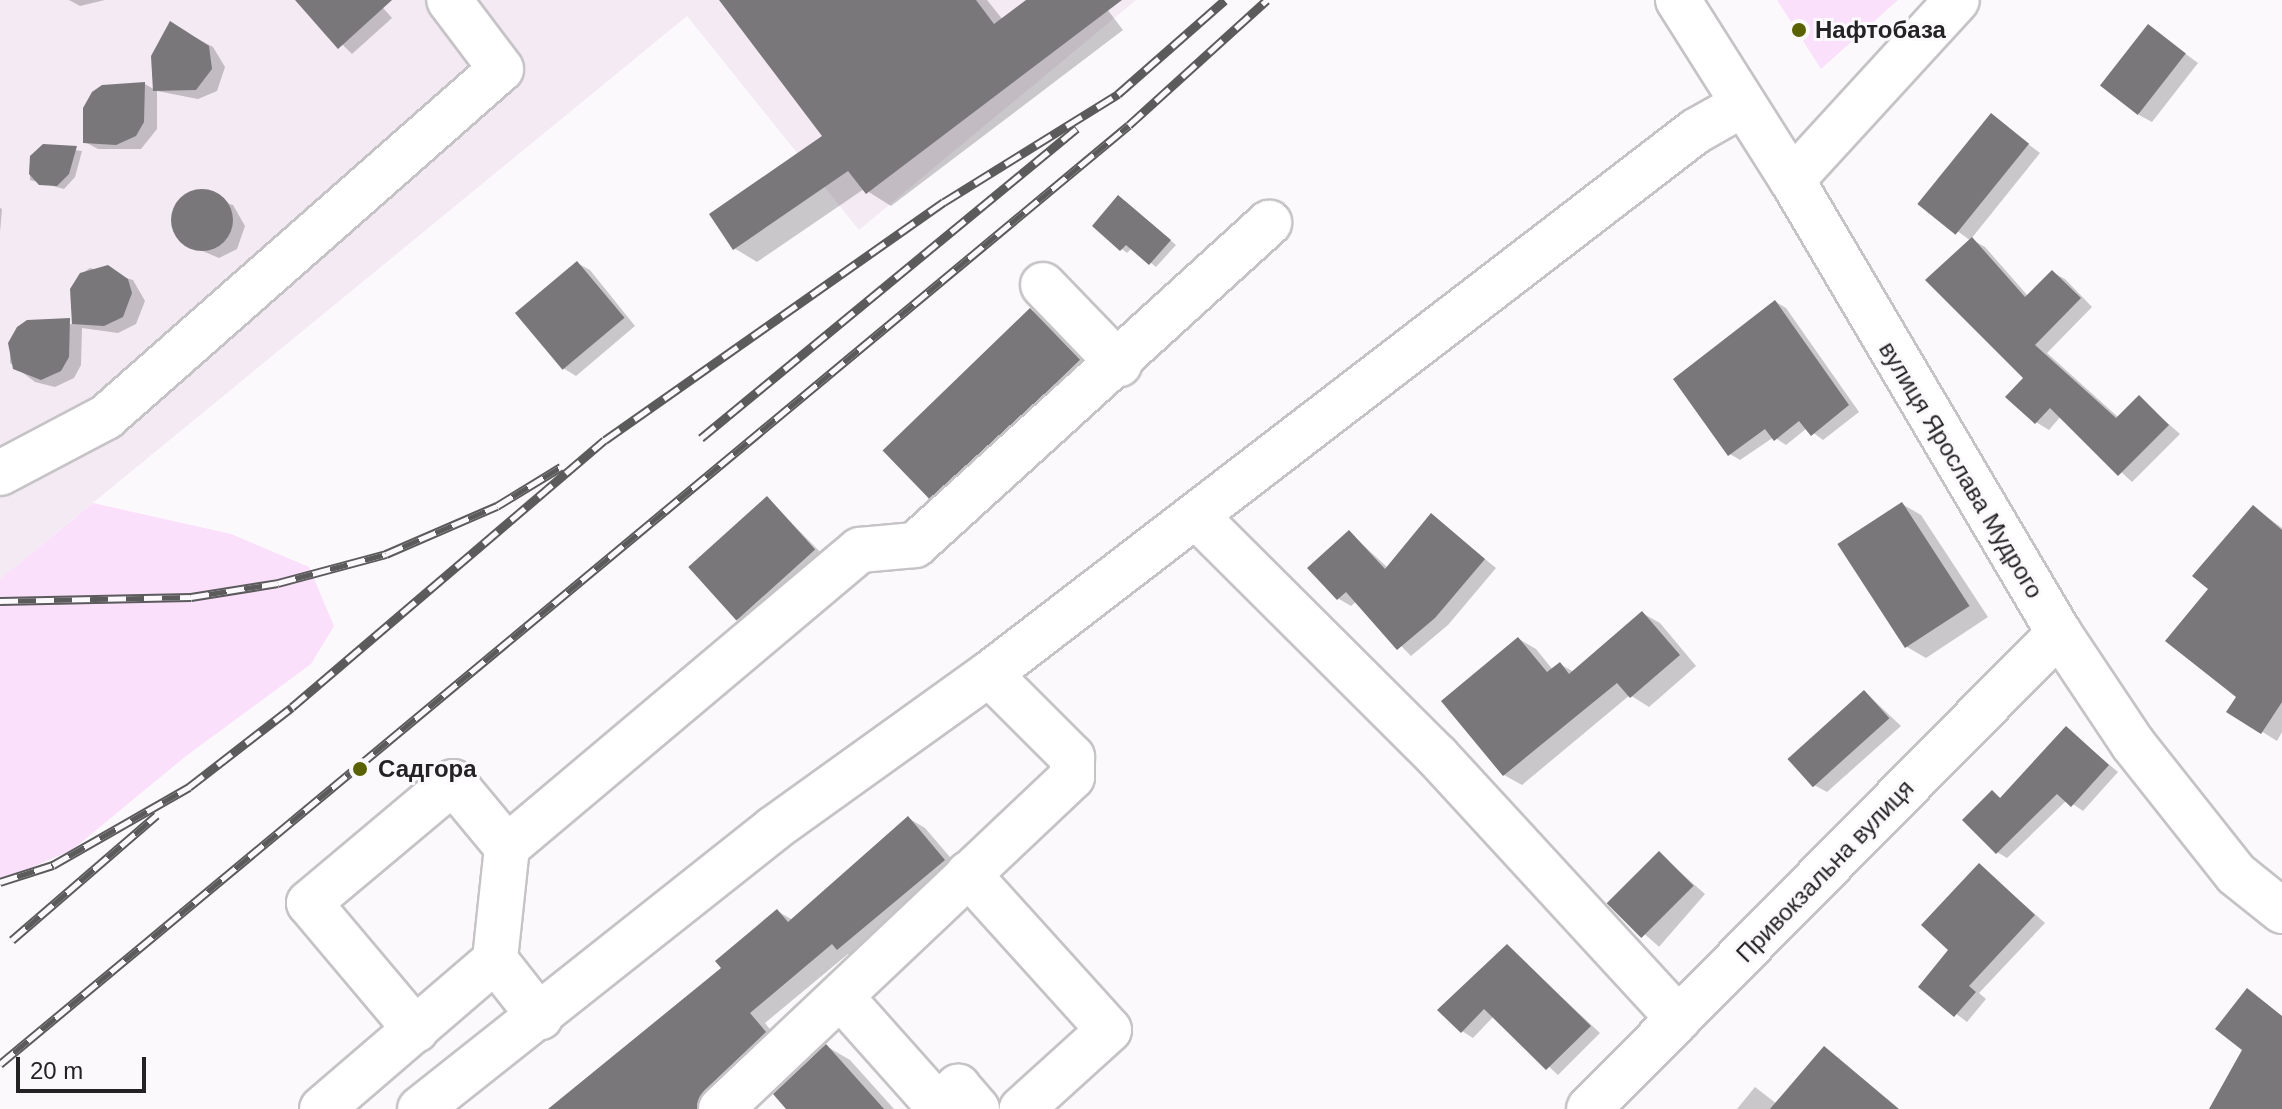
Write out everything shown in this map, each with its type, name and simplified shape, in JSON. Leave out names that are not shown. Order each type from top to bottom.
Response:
[{"type":"street","points":[[0,473],[106,417],[501,69],[449,0]]},
{"type":"street","name":"вулиця Ярослава Мудрого","points":[[1678,0],[1792,180],[1816,228],[2059,633],[2133,744],[2236,874],[2282,911]]},
{"type":"street","points":[[1792,180],[1957,0]]},
{"type":"street","points":[[420,1109],[540,1017],[773,829],[989,674],[1696,131],[1742,105]]},
{"type":"street","points":[[322,1109],[495,960],[507,847],[860,550],[915,545],[1119,364],[1269,223]]},
{"type":"street","points":[[1043,285],[1119,364]]},
{"type":"street","points":[[1196,516],[1437,756],[1679,1019]]},
{"type":"street","name":"Привокзальна вулиця","points":[[1589,1109],[2059,633]]},
{"type":"street","points":[[733,1105],[968,874],[1072,777],[1072,757],[989,674]]},
{"type":"street","points":[[416,1030],[309,903],[453,782],[507,847]]},
{"type":"street","points":[[968,874],[1109,1030],[1022,1109]]},
{"type":"street","points":[[495,960],[540,1017]]},
{"type":"street","points":[[841,997],[938,1106],[958,1087],[977,1109]]},
{"type":"shaded area","points":[[0,0],[1136,0],[859,230],[687,16],[0,579]]},
{"type":"shaded area","points":[[1777,0],[1898,0],[1821,69]]},
{"type":"shaded area","points":[[93,503],[231,534],[309,567],[334,626],[311,664],[186,756],[72,850],[0,881],[0,579]]},
{"type":"building","points":[[295,0],[392,0],[338,49]]},
{"type":"building","points":[[719,0],[976,0],[994,24],[1026,0],[1122,0],[866,194],[848,171],[733,250],[709,214],[822,136]]},
{"type":"building","points":[[170,21],[209,46],[212,69],[196,90],[153,91],[151,56]]},
{"type":"building","points":[[2148,24],[2186,54],[2138,115],[2100,85]]},
{"type":"building","points":[[145,82],[144,122],[136,136],[116,145],[83,143],[83,108],[92,92],[102,85]]},
{"type":"building","points":[[1991,113],[2029,144],[1955,235],[1917,204]]},
{"type":"building","points":[[43,144],[77,146],[69,174],[57,186],[39,185],[29,174],[30,156]]},
{"type":"building","points":[[202,189],[224,198],[233,220],[224,242],[202,251],[180,242],[171,220],[180,198]]},
{"type":"building","points":[[1118,195],[1171,240],[1149,265],[1126,245],[1120,251],[1092,226]]},
{"type":"building","points":[[1972,237],[2025,297],[2052,270],[2081,298],[2035,345],[2116,418],[2139,395],[2169,425],[2118,476],[2050,408],[2035,424],[2005,397],[2023,378],[1925,280]]},
{"type":"building","points":[[577,261],[625,318],[563,370],[515,313]]},
{"type":"building","points":[[108,265],[128,279],[132,293],[123,317],[104,326],[72,324],[70,289],[80,273]]},
{"type":"building","points":[[1775,300],[1849,405],[1811,436],[1799,421],[1774,441],[1765,429],[1728,456],[1673,379]]},
{"type":"building","points":[[1030,308],[1080,360],[933,502],[883,450]]},
{"type":"building","points":[[70,318],[69,357],[61,371],[41,380],[13,369],[8,343],[17,327],[27,320]]},
{"type":"building","points":[[767,496],[815,550],[736,620],[688,567]]},
{"type":"building","points":[[1902,502],[1970,606],[1905,648],[1837,544]]},
{"type":"building","points":[[2253,505],[2282,530],[2282,702],[2261,734],[2226,712],[2236,697],[2165,641],[2208,589],[2192,576]]},
{"type":"building","points":[[1431,513],[1485,559],[1435,618],[1397,650],[1346,592],[1337,600],[1307,568],[1349,530],[1385,569]]},
{"type":"building","points":[[1642,611],[1680,655],[1630,698],[1617,683],[1503,776],[1441,701],[1518,637],[1547,672],[1560,662],[1569,674]]},
{"type":"building","points":[[1864,690],[1889,718],[1813,787],[1787,759]]},
{"type":"building","points":[[2066,726],[2109,765],[2071,807],[2057,794],[1996,854],[1962,820],[1992,790],[2000,798]]},
{"type":"building","points":[[908,816],[945,860],[837,950],[832,944],[750,1013],[766,1032],[704,1091],[697,1109],[548,1109],[721,968],[715,961],[777,909],[788,922]]},
{"type":"building","points":[[1659,851],[1694,886],[1641,938],[1607,903]]},
{"type":"building","points":[[1979,863],[2035,915],[1969,986],[1976,992],[1954,1017],[1918,987],[1948,950],[1921,925]]},
{"type":"building","points":[[1507,944],[1591,1026],[1546,1070],[1484,1009],[1461,1033],[1437,1010]]},
{"type":"building","points":[[2247,988],[2282,1016],[2282,1109],[2209,1109],[2242,1050],[2215,1029]]},
{"type":"building","points":[[826,1044],[884,1109],[786,1109],[773,1094]]},
{"type":"building","points":[[1824,1046],[1899,1109],[1770,1109]]},
{"type":"railway","points":[[0,882],[53,865],[189,787],[292,707],[605,440],[944,202],[1118,94],[1225,0]]},
{"type":"railway","points":[[0,1064],[1129,125],[1267,0]]},
{"type":"railway","points":[[701,438],[1077,128]]},
{"type":"railway","points":[[0,601],[191,597],[278,583],[386,554],[497,506],[561,467]]},
{"type":"railway","points":[[12,940],[157,815]]},
{"type":"place","name":"Нафтобаза","points":[[1799,30]]},
{"type":"place","name":"Садгора","points":[[360,769]]}]
